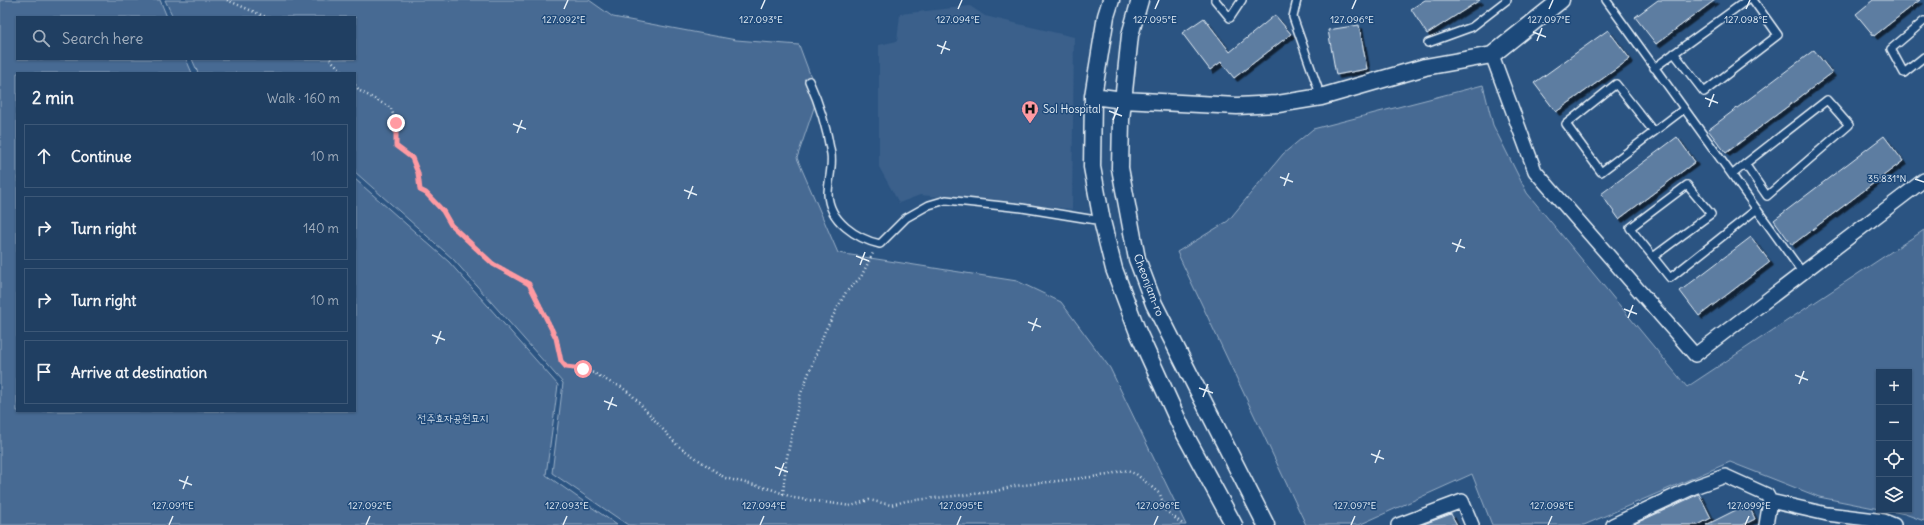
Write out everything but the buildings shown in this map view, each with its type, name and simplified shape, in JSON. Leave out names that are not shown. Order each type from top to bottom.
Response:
[{"type":"street","points":[[1111,0],[1106,16],[1093,96],[1092,167],[1102,221],[1114,268],[1137,330],[1182,429],[1234,525]]},
{"type":"street","name":"Cheonjam-ro","points":[[1140,0],[1130,35],[1123,100],[1120,168],[1137,259],[1154,304],[1266,525]]},
{"type":"street","points":[[1093,96],[1123,100],[1237,106],[1278,104],[1321,97],[1425,67],[1492,55],[1561,0]]},
{"type":"street","points":[[1492,55],[1535,171],[1695,355],[1924,180]]},
{"type":"street","points":[[1613,525],[1694,487],[1725,476],[1767,495],[1770,501],[1766,525]]},
{"type":"street","points":[[1398,525],[1462,501],[1472,525]]},
{"type":"street","points":[[1770,501],[1828,514],[1884,521],[1894,525]]},
{"type":"lane","points":[[1215,0],[1230,18],[1242,0]]},
{"type":"lane","points":[[1297,0],[1293,17],[1321,97]]},
{"type":"lane","points":[[1428,43],[1472,26],[1507,0]]},
{"type":"lane","points":[[1606,0],[1802,272]]},
{"type":"lane","points":[[1654,68],[1747,0]]},
{"type":"lane","points":[[1674,53],[1704,92],[1778,35],[1753,0]]},
{"type":"lane","points":[[1924,21],[1891,48],[1904,73],[1924,57]]},
{"type":"lane","points":[[809,81],[820,106],[832,156],[828,196],[833,213],[852,233],[880,244],[906,218],[929,205],[946,200],[1022,208],[1102,221]]},
{"type":"lane","points":[[1654,132],[1616,84],[1566,124],[1601,172],[1654,132],[1684,109]]},
{"type":"lane","points":[[1732,175],[1745,164],[1827,100],[1849,125],[1767,196],[1745,164]]},
{"type":"lane","points":[[1653,257],[1711,214],[1687,185],[1630,228],[1653,257],[1670,278],[1756,209]]},
{"type":"path","points":[[227,0],[264,16]]},
{"type":"path","points":[[331,60],[343,72]]},
{"type":"path","points":[[356,86],[360,91],[391,108],[396,123],[396,146],[412,158],[418,173],[420,190],[426,193],[443,211],[451,225],[493,264],[529,284],[556,338],[561,361],[566,367],[594,373],[613,384],[620,386],[632,395],[677,445],[711,470],[725,478],[794,498],[851,506],[870,500],[891,505],[906,501],[992,492],[1015,486],[1108,475],[1124,470],[1136,474],[1160,494],[1166,511],[1184,525]]},
{"type":"path","points":[[783,494],[786,462],[800,396],[825,331],[846,292],[861,277],[875,249]]},
{"type":"shaded area","points":[[970,6],[985,16],[1074,37],[1072,209],[920,195],[899,203],[879,167],[879,45],[897,41],[900,14]]},
{"type":"green space","name":"전주효자공원묘지","points":[[0,0],[160,0],[167,16],[16,16],[16,60],[186,60],[192,72],[16,72],[16,412],[356,412],[356,180],[449,262],[558,385],[546,475],[617,525],[0,525]]},
{"type":"green space","points":[[165,0],[589,0],[613,17],[736,40],[799,45],[818,96],[797,158],[838,253],[1017,281],[1061,302],[1110,368],[1186,525],[628,525],[552,473],[563,383],[453,259],[356,173],[356,72],[198,72],[192,60],[356,60],[356,16],[173,16]]},
{"type":"green space","points":[[1483,85],[1493,125],[1527,193],[1687,387],[1924,230],[1924,521],[1900,513],[1912,513],[1912,369],[1876,369],[1876,508],[1819,497],[1730,462],[1584,525],[1492,525],[1472,474],[1359,525],[1306,525],[1177,252],[1228,221],[1283,154],[1313,129]]},
{"type":"place","name":"Sol Hospital","points":[[1030,124]]},
{"type":"route","points":[[396,123],[396,146],[412,158],[418,173],[418,184],[420,190],[426,193],[443,211],[451,225],[493,264],[529,284],[556,338],[561,361],[566,367],[583,369]]}]
